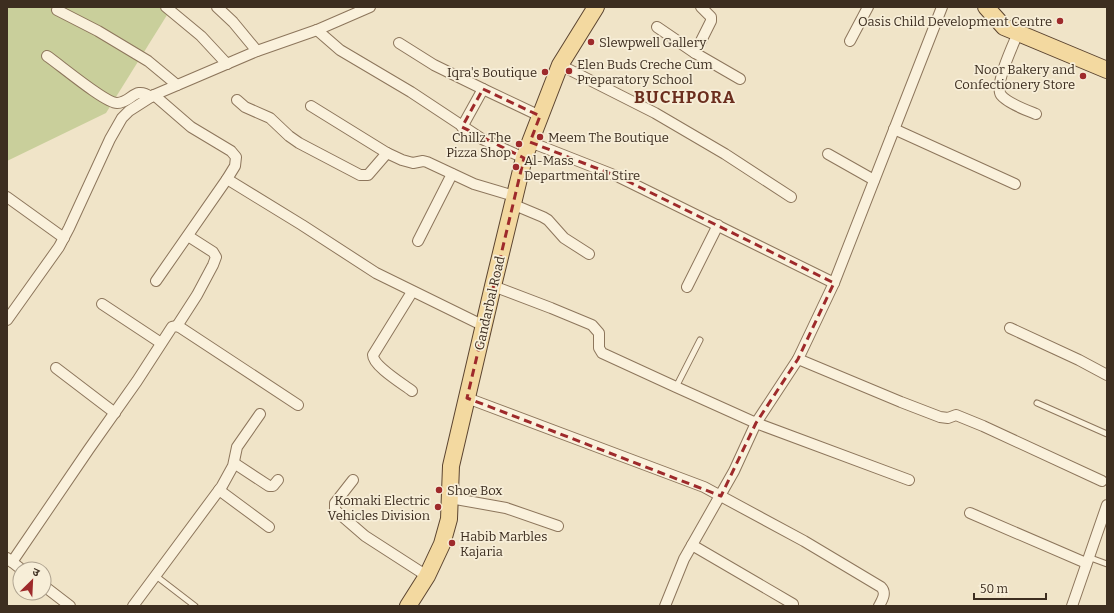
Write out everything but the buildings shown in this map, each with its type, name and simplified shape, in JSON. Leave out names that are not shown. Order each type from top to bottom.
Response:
[{"type":"main road","name":"Gandarbal Road","points":[[408,606],[427,576],[442,544],[449,519],[451,466],[524,158],[560,65],[596,7]]},
{"type":"main road","points":[[986,7],[1004,27],[1107,70]]},
{"type":"street","points":[[166,7],[201,36],[227,64]]},
{"type":"street","points":[[217,7],[233,22],[257,51]]},
{"type":"street","points":[[7,320],[64,238],[110,139],[122,118],[129,111],[153,96],[177,85],[257,51],[317,30],[370,7]]},
{"type":"street","points":[[695,52],[711,21],[711,16],[701,7]]},
{"type":"street","points":[[850,41],[868,7]]},
{"type":"street","points":[[667,605],[678,574],[692,545],[721,496],[743,454],[756,423],[798,358],[834,283],[942,7]]},
{"type":"street","points":[[57,10],[98,31],[148,61],[177,85]]},
{"type":"street","points":[[657,27],[740,79]]},
{"type":"street","points":[[317,30],[340,50],[411,92],[462,127],[482,139],[524,158]]},
{"type":"street","points":[[1018,33],[998,88],[1000,94],[1005,99],[1036,114]]},
{"type":"street","points":[[399,43],[434,65],[540,116]]},
{"type":"street","points":[[47,56],[95,92],[115,103],[121,102],[140,92],[153,96],[191,127],[235,154],[235,166],[227,179],[156,281]]},
{"type":"street","points":[[560,65],[655,113],[726,154],[791,197]]},
{"type":"street","points":[[462,127],[483,89]]},
{"type":"street","points":[[237,100],[245,107],[270,118],[289,136],[299,143],[360,175],[368,175],[387,152]]},
{"type":"street","points":[[311,106],[387,152],[408,162],[427,162],[513,200],[548,220],[564,238],[589,254]]},
{"type":"street","points":[[894,129],[1015,184]]},
{"type":"street","points":[[530,142],[619,177],[834,283]]},
{"type":"street","points":[[828,154],[874,180]]},
{"type":"street","points":[[418,241],[452,174]]},
{"type":"street","points":[[227,179],[376,273],[484,326]]},
{"type":"street","points":[[7,197],[64,238]]},
{"type":"street","points":[[687,287],[718,225]]},
{"type":"street","points":[[177,326],[197,295],[216,259],[215,254],[188,236]]},
{"type":"street","points":[[493,286],[592,325],[599,333],[600,348],[602,353],[676,388],[756,423],[909,480]]},
{"type":"street","points":[[412,292],[373,355],[375,361],[382,368],[412,391]]},
{"type":"street","points":[[102,304],[161,343]]},
{"type":"street","points":[[9,560],[138,382],[169,330],[174,325],[298,405]]},
{"type":"street","points":[[1010,328],[1079,360],[1107,375]]},
{"type":"street","points":[[798,358],[940,417],[948,418],[956,415],[1102,481]]},
{"type":"street","points":[[56,368],[115,413]]},
{"type":"street","points":[[467,398],[704,487],[804,541],[883,589],[884,593],[879,606]]},
{"type":"street","points":[[133,606],[220,490],[230,474],[237,447],[260,414]]},
{"type":"street","points":[[234,463],[269,486],[273,486],[278,480]]},
{"type":"street","points":[[353,480],[335,503],[335,510],[365,536],[427,576]]},
{"type":"street","points":[[220,490],[270,527]]},
{"type":"street","points":[[450,498],[506,508],[558,526]]},
{"type":"street","points":[[1072,606],[1087,560],[1106,510]]},
{"type":"street","points":[[970,513],[1087,560]]},
{"type":"street","points":[[692,545],[793,604]]},
{"type":"street","points":[[57,602],[70,606]]},
{"type":"lane","points":[[676,388],[700,340]]},
{"type":"lane","points":[[1037,403],[1107,434]]},
{"type":"lane","points":[[1087,560],[1107,564]]},
{"type":"lane","points":[[156,576],[196,606]]},
{"type":"highlighted area","points":[[483,89],[540,116],[530,142],[619,177],[834,283],[798,359],[756,423],[721,496],[467,398],[524,158],[462,127]]},
{"type":"green space","points":[[7,7],[172,7],[106,113],[7,161]]},
{"type":"place","name":"Oasis Child Development Centre","points":[[1060,21]]},
{"type":"place","name":"Slewpwell Gallery","points":[[591,42]]},
{"type":"place","name":"Elen Buds Creche Cum Preparatory School","points":[[569,71]]},
{"type":"place","name":"Iqra's Boutique","points":[[545,72]]},
{"type":"place","name":"Noor Bakery and Confectionery Store","points":[[1083,76]]},
{"type":"place","name":"Meem The Boutique","points":[[540,137]]},
{"type":"place","name":"Chillz The Pizza Shop","points":[[519,144]]},
{"type":"place","name":"Al-Mass Departmental Stire","points":[[516,167]]},
{"type":"place","name":"Shoe Box","points":[[439,490]]},
{"type":"place","name":"Komaki Electric Vehicles Division","points":[[438,507]]},
{"type":"place","name":"Habib Marbles Kajaria","points":[[452,543]]},
{"type":"district","name":"BUCHPORA","points":[[685,97]]}]
